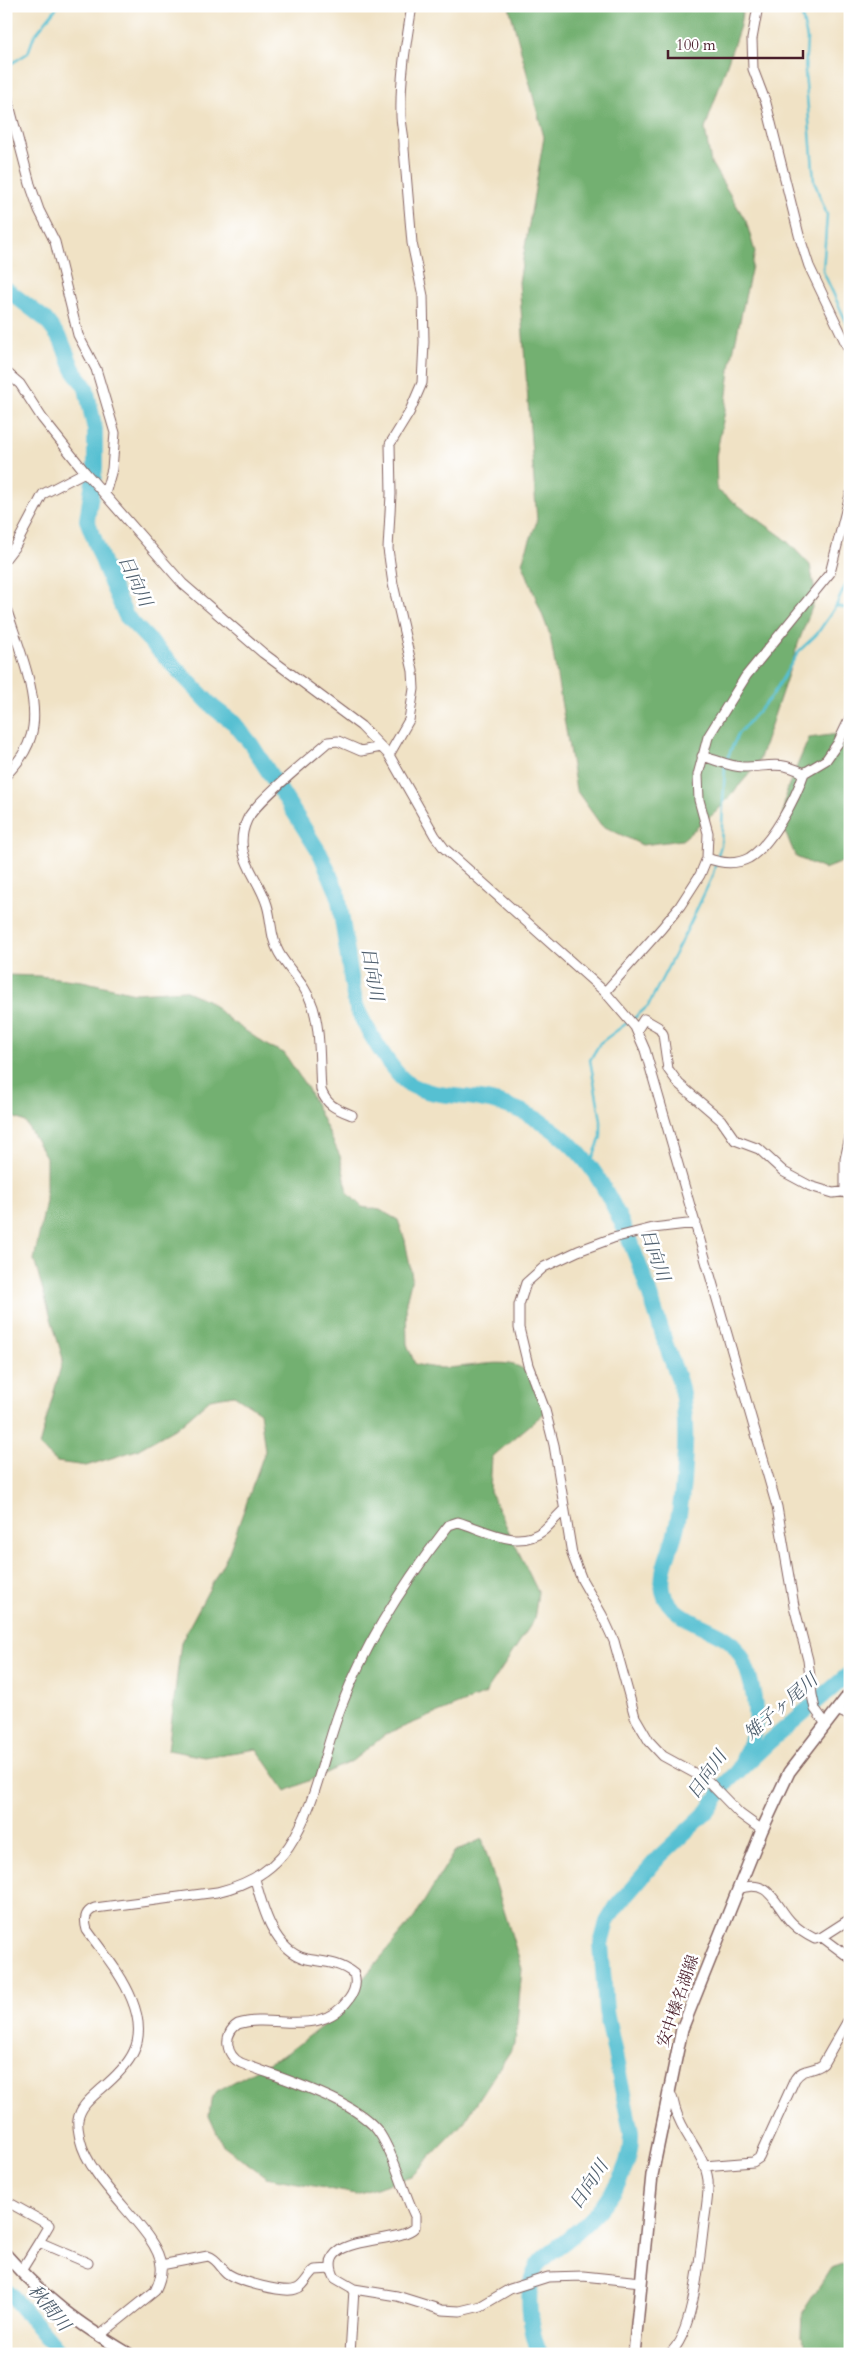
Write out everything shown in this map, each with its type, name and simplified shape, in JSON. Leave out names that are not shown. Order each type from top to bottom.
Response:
[{"type":"main road","name":"安中榛名湖線","points":[[634,2354],[652,2174],[682,2029],[762,1830],[789,1772],[850,1693]]},
{"type":"main road","points":[[6,2255],[52,2303],[99,2336],[129,2354]]},
{"type":"street","points":[[388,755],[409,720],[414,689],[413,671],[393,584],[388,549],[391,485],[390,444],[409,413],[422,383],[424,342],[423,296],[412,243],[404,149],[405,136],[400,117],[403,60],[412,6]]},
{"type":"street","points":[[758,6],[752,39],[753,69],[766,102],[799,235],[809,266],[850,352]]},
{"type":"street","points":[[818,6],[825,6]]},
{"type":"street","points":[[6,77],[8,101],[30,184],[39,210],[55,242],[78,334],[96,369],[115,433],[112,469],[103,491]]},
{"type":"street","points":[[6,372],[20,384],[42,418],[87,474],[183,584],[263,653],[361,726],[388,755],[435,836],[444,848],[605,992],[636,1029],[645,1050],[696,1223],[753,1432],[776,1507],[794,1606],[808,1660],[812,1695],[815,1708],[826,1724]]},
{"type":"street","points":[[6,558],[16,545],[43,494],[87,474]]},
{"type":"street","points":[[605,992],[680,906],[700,875],[707,858],[708,833],[698,787],[702,756],[708,737],[746,676],[830,573],[850,495]]},
{"type":"street","points":[[6,608],[27,676],[33,719],[32,735],[27,746],[18,762],[6,775]]},
{"type":"street","points":[[707,858],[721,862],[739,862],[747,859],[760,849],[799,790],[804,773],[826,760],[838,743],[850,718]]},
{"type":"street","points":[[352,1115],[326,1102],[321,1090],[318,1036],[314,1009],[302,984],[284,961],[274,942],[266,902],[244,856],[243,829],[255,808],[328,742],[338,741],[361,751],[381,747]]},
{"type":"street","points":[[702,756],[742,768],[775,764],[790,766],[804,773]]},
{"type":"street","points":[[636,1029],[644,1019],[658,1027],[663,1034],[668,1069],[678,1084],[721,1120],[735,1140],[759,1149],[784,1172],[806,1184],[833,1193],[847,1192],[845,1159],[850,1138]]},
{"type":"street","points":[[696,1223],[653,1228],[613,1238],[578,1251],[544,1267],[530,1277],[520,1298],[518,1316],[522,1343],[546,1410],[559,1470],[564,1510],[575,1565],[614,1641],[635,1717],[649,1741],[663,1756],[707,1780],[740,1814],[762,1830]]},
{"type":"street","points":[[99,2336],[155,2291],[161,2265],[149,2240],[104,2185],[88,2160],[81,2144],[78,2121],[81,2111],[85,2104],[115,2078],[130,2061],[136,2046],[138,2022],[133,2002],[121,1976],[87,1930],[85,1919],[89,1911],[95,1908],[217,1892],[236,1887],[254,1879],[280,1858],[289,1846],[304,1818],[323,1766],[335,1722],[358,1670],[410,1579],[449,1526],[458,1522],[506,1538],[527,1539],[545,1529],[564,1510]]},
{"type":"street","points":[[836,1710],[850,1716]]},
{"type":"street","points":[[254,1879],[265,1912],[287,1948],[304,1958],[342,1966],[354,1974],[356,1985],[350,1998],[342,2008],[325,2018],[302,2022],[238,2024],[231,2030],[228,2037],[230,2054],[234,2060],[343,2104],[369,2122],[386,2145],[416,2216],[415,2227],[403,2236],[343,2247],[335,2254],[331,2269],[335,2278],[354,2289],[397,2296],[442,2310],[460,2311],[481,2306],[510,2289],[542,2278],[583,2276],[640,2282]]},
{"type":"street","points":[[738,1889],[746,1886],[767,1890],[799,1929],[815,1939],[822,1938],[850,1919]]},
{"type":"street","points":[[822,1938],[850,1958]]},
{"type":"street","points":[[704,2166],[753,2162],[759,2158],[795,2079],[803,2071],[817,2068],[823,2064],[850,2017]]},
{"type":"street","points":[[668,2090],[673,2097],[678,2116],[704,2166],[708,2187],[698,2276],[682,2337],[669,2354]]},
{"type":"street","points":[[6,2201],[48,2225],[40,2242],[20,2271]]},
{"type":"street","points":[[40,2242],[88,2264]]},
{"type":"street","points":[[161,2265],[208,2256],[213,2258],[229,2274],[258,2284],[288,2290],[301,2287],[315,2270],[331,2269]]},
{"type":"street","points":[[350,2354],[354,2289]]},
{"type":"green space","points":[[509,6],[743,6],[740,26],[705,129],[711,163],[746,221],[755,252],[731,362],[725,411],[716,456],[717,490],[784,538],[810,565],[816,597],[799,641],[758,764],[717,811],[682,840],[642,845],[601,825],[576,790],[550,635],[522,562],[537,521],[519,282],[544,137]]},
{"type":"green space","points":[[845,733],[850,736],[850,859],[824,869],[796,857],[781,823],[787,789],[809,738]]},
{"type":"green space","points":[[6,975],[39,976],[82,981],[135,993],[184,990],[207,1000],[231,1021],[268,1046],[284,1053],[308,1089],[340,1156],[348,1193],[362,1207],[380,1210],[398,1220],[405,1240],[412,1277],[406,1302],[407,1344],[415,1364],[442,1368],[493,1363],[507,1364],[520,1367],[531,1375],[541,1389],[549,1409],[492,1457],[490,1492],[538,1592],[534,1620],[485,1694],[386,1734],[352,1761],[286,1791],[257,1749],[204,1757],[168,1750],[181,1642],[229,1552],[265,1451],[260,1412],[234,1395],[210,1399],[178,1427],[137,1450],[86,1466],[57,1462],[39,1446],[63,1359],[34,1260],[46,1201],[46,1157],[25,1122],[6,1114]]},
{"type":"green space","points":[[482,1839],[522,1969],[515,2044],[464,2122],[411,2177],[356,2194],[266,2177],[222,2144],[209,2116],[211,2100],[217,2091],[287,2053],[325,2024],[414,1918],[454,1852]]},
{"type":"green space","points":[[850,2261],[850,2354],[810,2354],[801,2337],[802,2313],[831,2268]]},
{"type":"waterway","points":[[6,67],[28,53],[34,36],[58,6]]},
{"type":"waterway","points":[[800,6],[807,39],[805,72],[814,181],[827,215],[823,271],[850,330]]},
{"type":"waterway","name":"日向川","points":[[6,289],[45,319],[61,340],[73,369],[86,388],[95,430],[95,468],[87,520],[126,616],[214,708],[234,723],[251,744],[321,855],[338,894],[355,1003],[378,1047],[394,1070],[409,1084],[417,1088],[435,1093],[499,1103],[534,1117],[550,1128],[565,1139],[590,1167],[601,1183],[621,1221],[645,1280],[678,1377],[684,1407],[685,1447],[682,1496],[675,1533],[663,1574],[663,1591],[666,1600],[679,1613],[724,1637],[732,1644],[745,1664],[752,1690],[755,1726],[738,1772]]},
{"type":"waterway","points":[[726,761],[738,734],[772,696],[799,651],[817,634],[836,606],[850,575]]},
{"type":"waterway","points":[[836,606],[850,609]]},
{"type":"waterway","points":[[717,858],[721,845],[725,766]]},
{"type":"waterway","points":[[632,1020],[648,1006],[688,928],[712,877],[716,863]]},
{"type":"waterway","points":[[589,1167],[601,1137],[601,1120],[590,1060],[600,1043],[627,1023]]},
{"type":"waterway","name":"日向川","points":[[540,2354],[531,2322],[529,2299],[532,2277],[536,2268],[546,2256],[579,2230],[612,2193],[620,2179],[630,2148],[631,2132],[606,2011],[601,1944],[607,1922],[616,1907],[659,1857],[708,1811],[727,1782],[768,1743],[850,1673]]},
{"type":"waterway","name":"秋間川","points":[[6,2289],[61,2354]]},
{"type":"water label","name":"雉子ヶ尾川","points":[[781,1707]]}]
